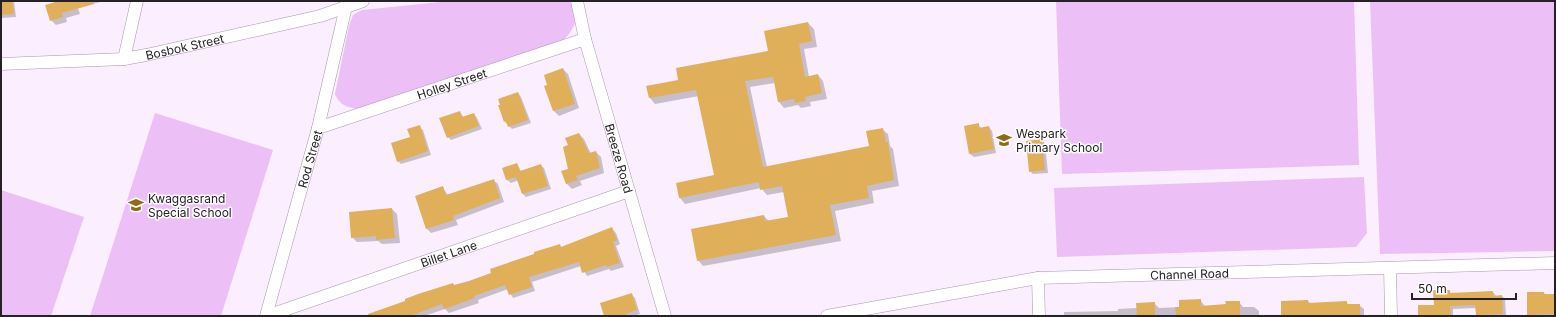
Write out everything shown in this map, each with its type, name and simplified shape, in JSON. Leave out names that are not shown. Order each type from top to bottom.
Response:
[{"type":"street","points":[[124,59],[137,1]]},
{"type":"street","name":"Bosbok Street","points":[[1,64],[124,59],[186,47],[320,16],[346,4],[363,1]]},
{"type":"street","name":"Breeze Road","points":[[577,1],[584,39],[665,316]]},
{"type":"street","name":"Rod Street","points":[[267,316],[318,128],[346,4]]},
{"type":"street","name":"Holley Street","points":[[318,128],[584,39]]},
{"type":"street","name":"Billet Lane","points":[[267,316],[629,192]]},
{"type":"street","name":"Channel Road","points":[[828,316],[1038,278],[1555,263]]},
{"type":"street","points":[[1390,268],[1391,316]]},
{"type":"street","points":[[1038,278],[1039,316]]},
{"type":"shaded area","points":[[450,1],[569,1],[576,12],[576,17],[573,28],[562,42],[362,110],[346,106],[340,102],[335,94],[349,26],[353,15],[362,10]]},
{"type":"shaded area","points":[[1056,1],[1354,1],[1359,165],[1062,174]]},
{"type":"shaded area","points":[[1370,1],[1555,1],[1555,251],[1380,254]]},
{"type":"shaded area","points":[[155,113],[273,150],[221,316],[90,316]]},
{"type":"shaded area","points":[[1364,177],[1367,233],[1356,247],[1057,257],[1054,188]]},
{"type":"shaded area","points":[[1,190],[84,217],[51,316],[1,316]]},
{"type":"building","points":[[1,1],[12,1],[14,14],[1,15]]},
{"type":"building","points":[[59,1],[94,1],[94,4],[62,13],[63,17],[50,21],[45,5]]},
{"type":"building","points":[[808,22],[812,41],[799,44],[805,77],[818,74],[822,93],[805,97],[806,101],[795,103],[794,99],[778,102],[773,77],[745,81],[763,167],[869,146],[866,131],[883,128],[886,142],[888,142],[894,180],[867,186],[869,198],[830,205],[836,235],[697,261],[691,229],[764,215],[765,221],[788,217],[782,186],[760,190],[759,182],[679,198],[676,183],[714,175],[696,90],[649,98],[646,86],[678,80],[676,68],[768,51],[764,31]]},
{"type":"building","points":[[563,68],[575,104],[553,111],[544,86],[547,85],[544,75]]},
{"type":"building","points":[[518,92],[528,120],[508,127],[506,121],[504,122],[498,105],[500,105],[498,99]]},
{"type":"building","points":[[460,111],[462,117],[474,113],[479,126],[447,138],[439,118]]},
{"type":"building","points":[[979,123],[979,128],[989,126],[994,149],[969,154],[964,126]]},
{"type":"building","points":[[420,125],[428,151],[397,162],[391,143],[410,137],[407,129]]},
{"type":"building","points":[[579,133],[589,153],[596,151],[600,168],[576,176],[578,180],[566,184],[561,171],[568,169],[563,147],[568,145],[565,138]]},
{"type":"building","points":[[1042,139],[1045,170],[1029,172],[1026,141]]},
{"type":"building","points":[[517,163],[520,171],[541,164],[548,186],[522,194],[516,177],[506,180],[502,168]]},
{"type":"building","points":[[494,179],[500,198],[453,216],[454,220],[426,229],[415,196],[443,186],[446,195]]},
{"type":"building","points":[[392,208],[395,238],[376,240],[376,236],[351,238],[349,212]]},
{"type":"building","points":[[612,227],[617,240],[613,242],[620,263],[606,267],[606,265],[582,273],[579,262],[529,277],[532,287],[509,295],[505,285],[444,309],[442,304],[410,316],[368,316],[368,314],[405,301],[405,299],[418,294],[453,283],[454,285],[469,281],[491,273],[490,269],[534,254],[534,252],[560,244],[561,247]]},
{"type":"building","points":[[1433,290],[1450,290],[1450,293],[1493,291],[1493,296],[1502,295],[1503,314],[1476,315],[1475,305],[1450,306],[1451,316],[1418,316],[1418,305],[1434,305]]},
{"type":"building","points":[[1527,292],[1544,292],[1544,294],[1555,294],[1555,314],[1527,315]]},
{"type":"building","points":[[632,293],[637,310],[626,314],[626,316],[604,316],[600,303]]},
{"type":"building","points":[[1201,299],[1201,306],[1226,304],[1225,301],[1240,301],[1240,316],[1176,316],[1175,307],[1179,307],[1179,300]]},
{"type":"building","points":[[1308,300],[1308,303],[1347,301],[1347,304],[1360,304],[1360,316],[1281,316],[1281,301]]},
{"type":"building","points":[[1155,302],[1155,316],[1137,316],[1136,303]]},
{"type":"place","name":"Wespark Primary School","points":[[1004,140]]},
{"type":"place","name":"Kwaggasrand Special School","points":[[136,205]]}]
